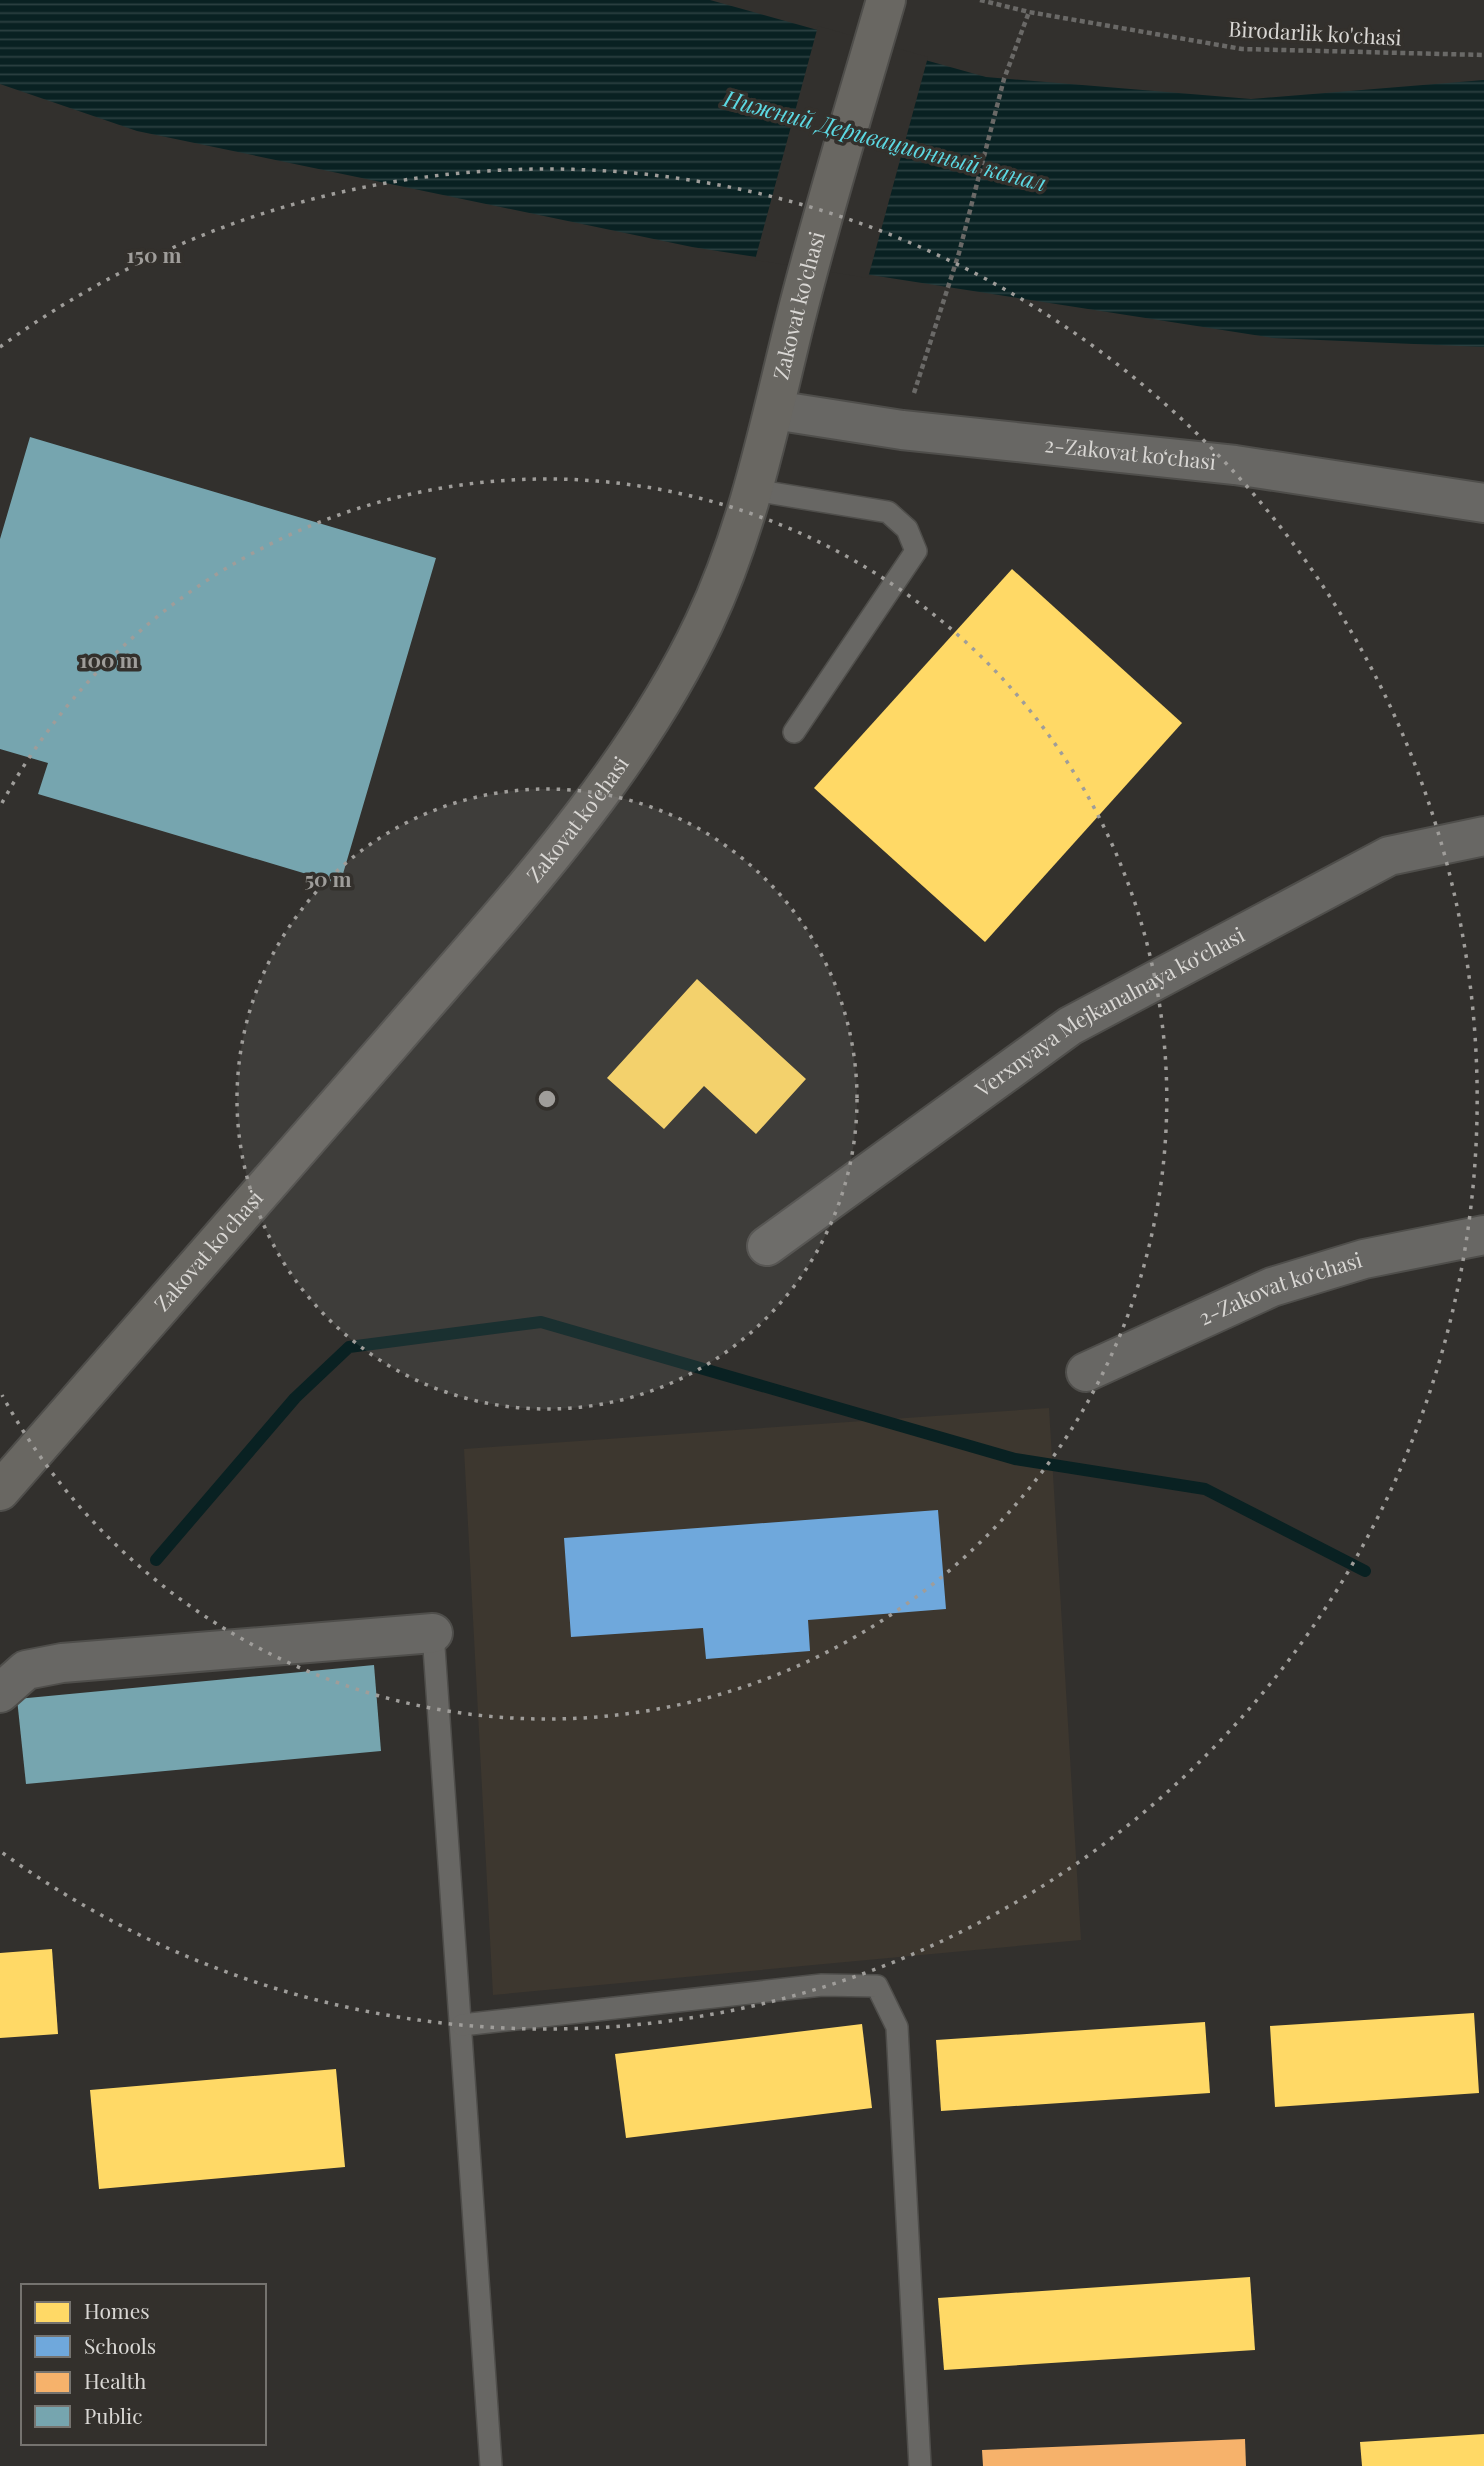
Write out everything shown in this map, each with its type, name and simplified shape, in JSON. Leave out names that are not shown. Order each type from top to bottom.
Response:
[{"type":"main road","name":"Zakovat ko'chasi","points":[[0,1490],[435,992],[588,807],[633,747],[672,685],[705,621],[731,558],[753,490],[795,322],[886,0]]},
{"type":"street","name":"2-Zakovat ko‘chasi","points":[[774,410],[902,430],[1235,465],[1484,503]]},
{"type":"street","name":"Verxnyaya Mejkanalnaya ko‘chasi","points":[[767,1246],[1070,1026],[1389,856],[1484,836]]},
{"type":"street","name":"2-Zakovat ko‘chasi","points":[[1086,1372],[1272,1287],[1364,1259],[1484,1235]]},
{"type":"street","points":[[0,1693],[26,1671],[62,1663],[433,1633]]},
{"type":"lane","points":[[753,490],[888,512],[907,529],[916,551],[794,732]]},
{"type":"lane","points":[[433,1633],[491,2466]]},
{"type":"lane","points":[[462,2025],[822,1984],[877,1986],[897,2027],[920,2466]]},
{"type":"path","name":"Birodarlik ko'chasi","points":[[980,0],[1029,12],[1242,49],[1484,55]]},
{"type":"path","points":[[902,430],[959,253],[1004,79],[1029,12]]},
{"type":"shaded area","points":[[1049,1408],[1081,1940],[493,1995],[464,1449]]},
{"type":"water","name":"Нижний Деривационный канал","points":[[0,0],[710,0],[986,77],[1251,99],[1484,80],[1484,347],[1273,338],[692,247],[137,131],[0,84]]},
{"type":"pier","points":[[818,26],[928,57],[868,278],[755,260]]},
{"type":"building: Homes","points":[[1012,569],[1182,723],[985,942],[814,788]]},
{"type":"building: Homes","points":[[697,979],[806,1079],[756,1134],[704,1086],[664,1129],[607,1078]]},
{"type":"building: Homes","points":[[52,1949],[58,2034],[0,2038],[0,1953]]},
{"type":"building: Homes","points":[[1474,2013],[1479,2093],[1275,2107],[1270,2026]]},
{"type":"building: Homes","points":[[1205,2022],[1210,2093],[941,2111],[936,2040]]},
{"type":"building: Homes","points":[[862,2024],[872,2108],[626,2138],[615,2054]]},
{"type":"building: Homes","points":[[336,2069],[345,2167],[99,2189],[90,2090]]},
{"type":"building: Homes","points":[[1250,2277],[1255,2350],[944,2370],[938,2298]]},
{"type":"building: Homes","points":[[1484,2434],[1484,2466],[1362,2466],[1360,2442]]},
{"type":"building: Schools","points":[[938,1510],[946,1609],[808,1620],[810,1651],[706,1659],[703,1628],[571,1637],[564,1538]]},
{"type":"building: Health","points":[[1245,2439],[1246,2466],[983,2466],[982,2450]]},
{"type":"building: Public","points":[[30,437],[436,558],[340,884],[38,794],[48,763],[0,749],[0,539]]},
{"type":"building: Public","points":[[374,1665],[381,1751],[26,1784],[17,1699]]},
{"type":"waterway","points":[[156,1560],[295,1398],[349,1347],[541,1322],[1015,1459],[1205,1489],[1365,1571]]}]
